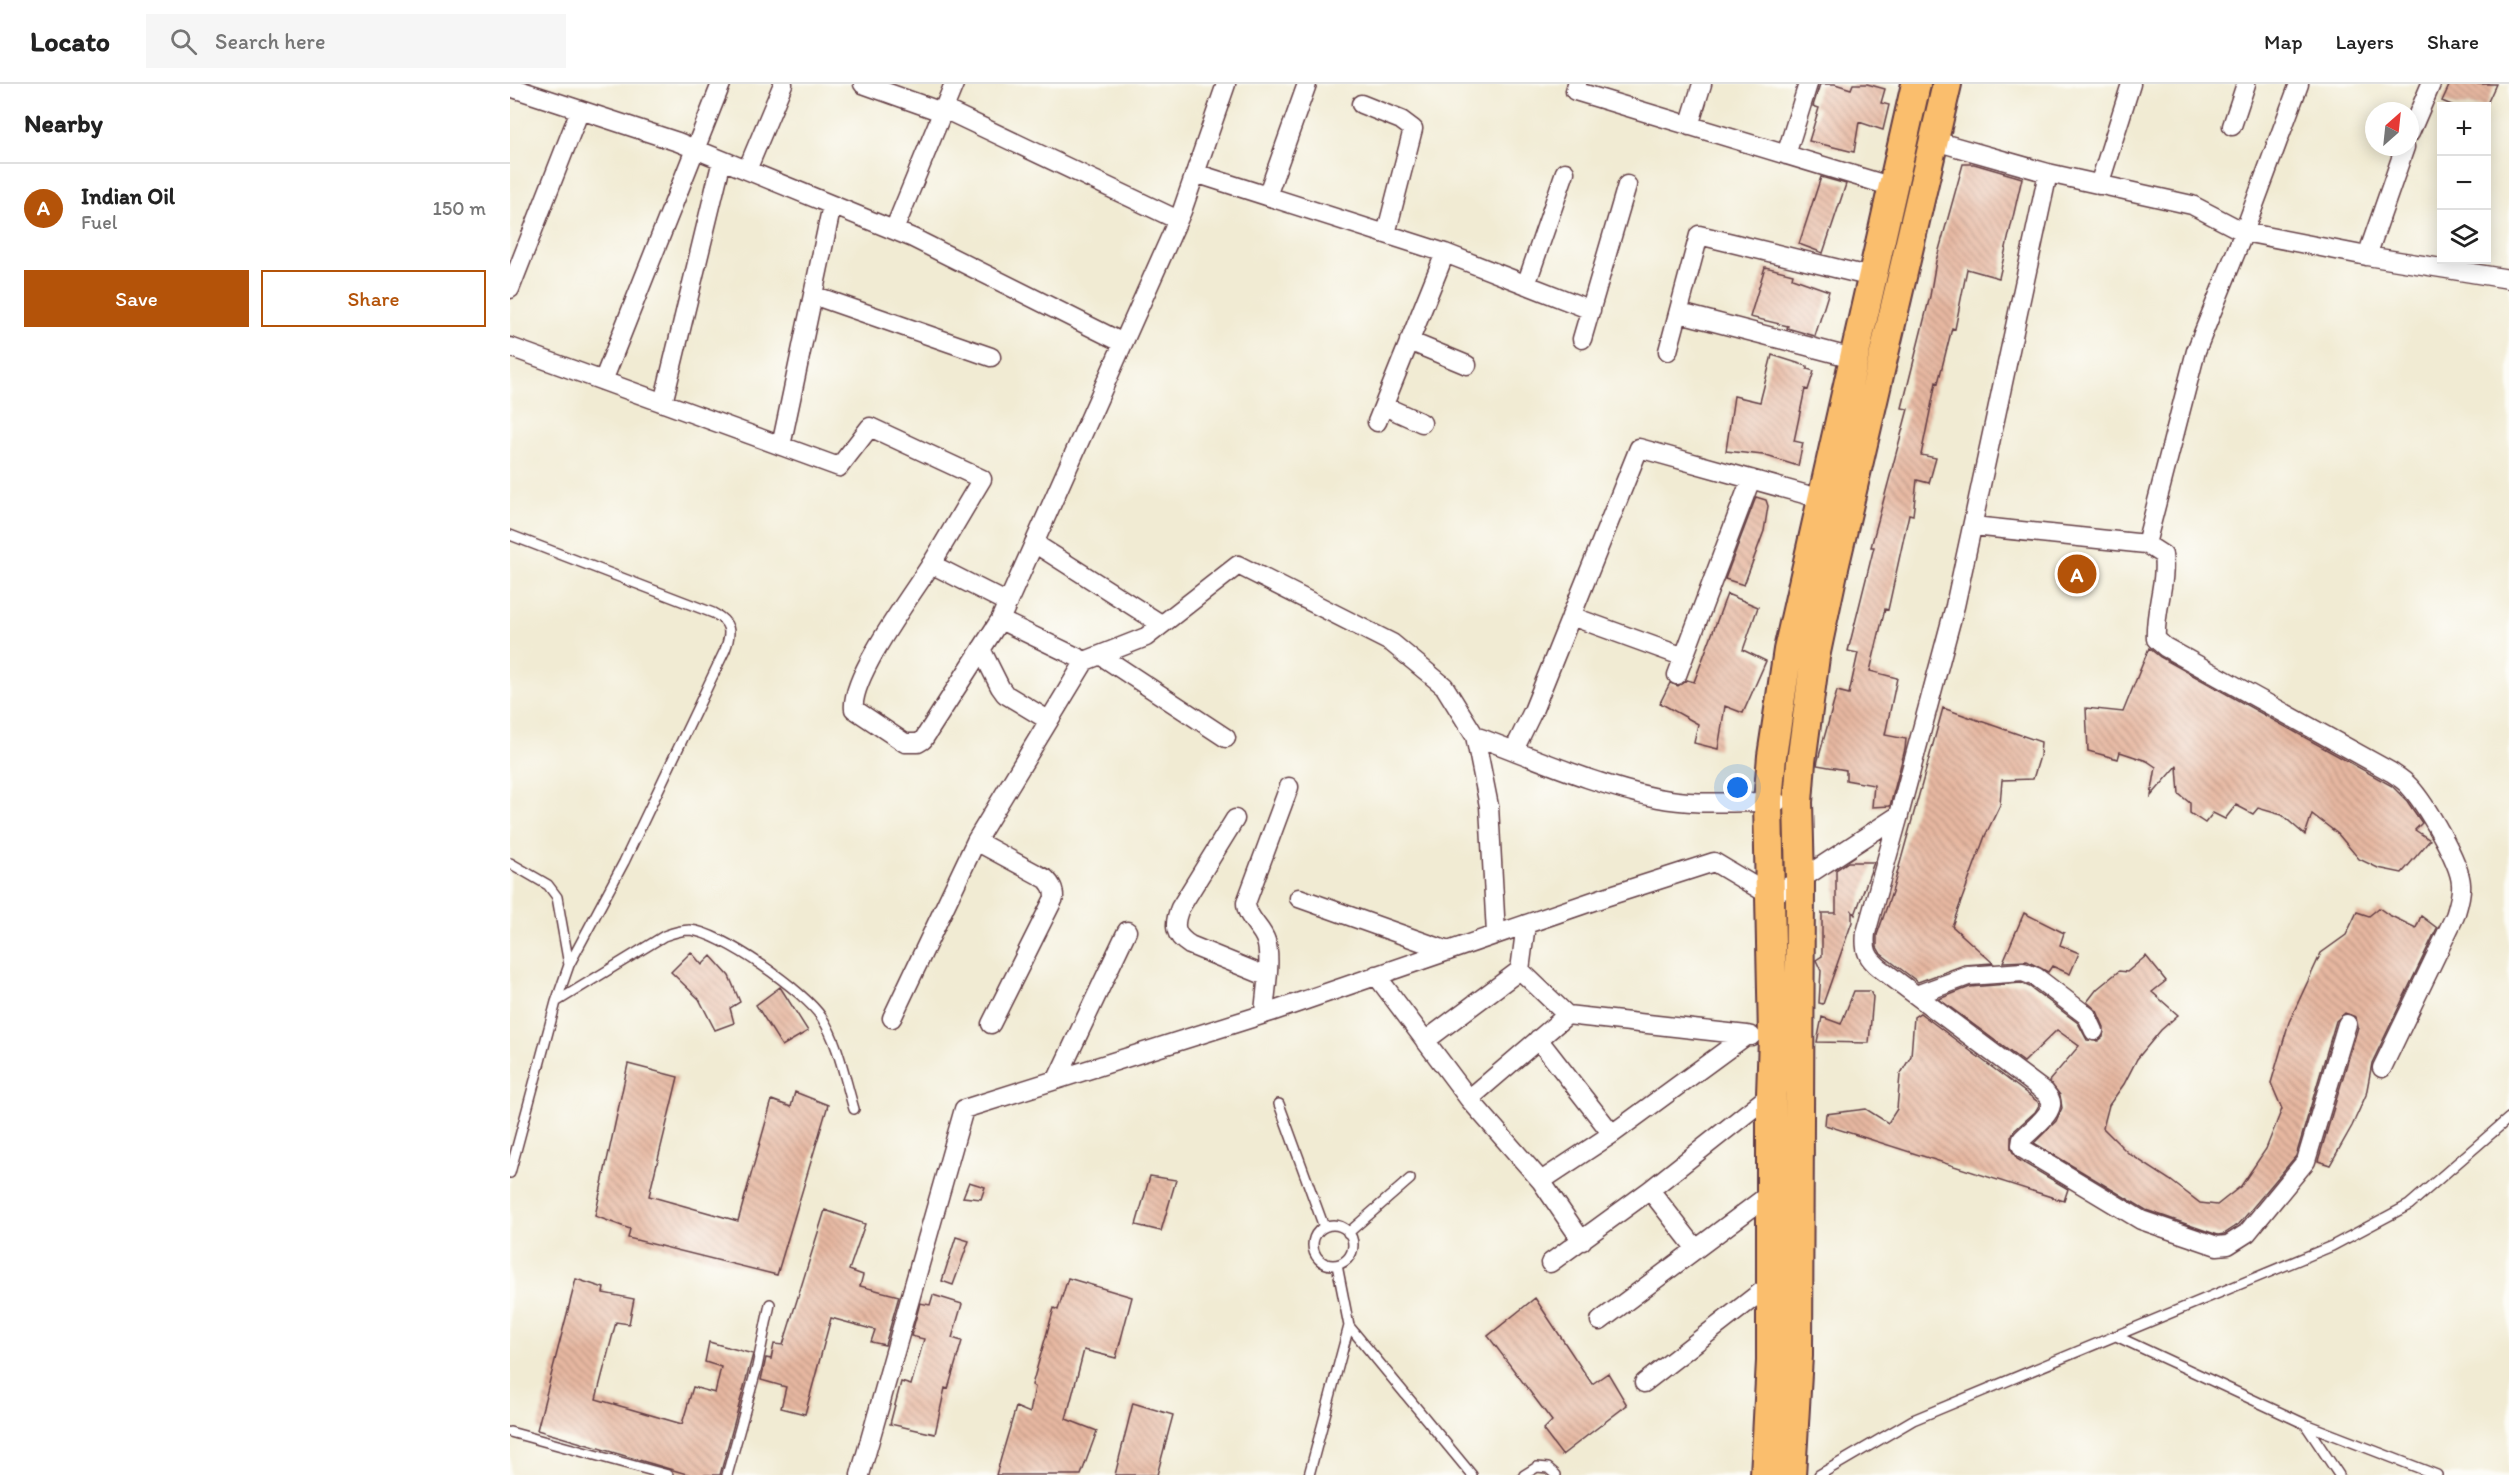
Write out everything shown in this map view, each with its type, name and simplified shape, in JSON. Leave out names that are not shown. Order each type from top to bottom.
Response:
[{"type":"highway","points":[[1765,1475],[1771,1361],[1771,1094],[1760,1036],[1771,896],[1768,802],[1772,756],[1788,650],[1916,84]]},
{"type":"highway","points":[[1791,1475],[1798,1356],[1800,880],[1798,802],[1801,762],[1815,657],[1830,583],[1947,84]]},
{"type":"street","points":[[603,381],[721,84]]},
{"type":"street","points":[[747,170],[783,84]]},
{"type":"street","points":[[863,84],[943,110],[1178,220]]},
{"type":"street","points":[[894,230],[954,84]]},
{"type":"street","points":[[510,347],[839,467],[870,427],[982,479],[931,564],[880,642],[856,692],[854,709],[905,743],[918,743],[923,740],[1000,620],[1008,603],[1178,220],[1226,84]]},
{"type":"street","points":[[1267,196],[1307,84]]},
{"type":"street","points":[[1577,84],[1575,91],[1893,187]]},
{"type":"street","points":[[1689,126],[1702,84]]},
{"type":"street","points":[[1786,155],[1808,84]]},
{"type":"street","points":[[2099,185],[2132,84]]},
{"type":"street","points":[[2232,126],[2246,84]]},
{"type":"street","points":[[2146,544],[2196,351],[2244,232],[2299,84]]},
{"type":"street","points":[[2419,112],[2431,84]]},
{"type":"street","points":[[510,87],[694,149],[894,230],[1124,343]]},
{"type":"street","points":[[1360,104],[1401,120],[1413,129],[1386,234]]},
{"type":"street","points":[[510,289],[580,110]]},
{"type":"street","points":[[1935,141],[2048,173],[2192,205],[2244,232],[2367,256],[2509,279]]},
{"type":"street","points":[[2367,256],[2402,156]]},
{"type":"street","points":[[663,403],[722,160]]},
{"type":"street","points":[[1526,285],[1565,172]]},
{"type":"street","points":[[1195,173],[1445,253],[1591,310]]},
{"type":"street","points":[[2048,173],[1955,606],[1864,946],[1867,956],[1873,963],[2045,1092],[2051,1099],[2048,1112],[2022,1139],[2020,1145],[2023,1149],[2141,1220],[2217,1246],[2228,1245],[2247,1233],[2306,1161],[2347,1023]]},
{"type":"street","points":[[1582,339],[1627,186]]},
{"type":"street","points":[[781,446],[832,205]]},
{"type":"street","points":[[1668,351],[1699,235],[1872,277]]},
{"type":"street","points":[[1422,423],[1380,414],[1445,253]]},
{"type":"street","points":[[813,295],[991,357]]},
{"type":"street","points":[[1680,313],[1853,358]]},
{"type":"street","points":[[1409,341],[1467,365]]},
{"type":"street","points":[[1514,750],[1533,711],[1639,448],[1822,499]]},
{"type":"street","points":[[1677,675],[1751,479]]},
{"type":"street","points":[[1973,526],[2146,544],[2163,555],[2164,567],[2155,623],[2156,639],[2165,647],[2407,783],[2425,806],[2456,868],[2461,882],[2461,894],[2455,916],[2382,1068]]},
{"type":"street","points":[[1034,543],[1161,624]]},
{"type":"street","points":[[931,564],[1008,603]]},
{"type":"street","points":[[892,1018],[976,841],[1048,720],[1093,658],[1146,637],[1238,565],[1392,643],[1444,686],[1475,736],[1489,806],[1496,934]]},
{"type":"street","points":[[1571,616],[1684,657]]},
{"type":"street","points":[[1000,620],[1093,658],[1226,738]]},
{"type":"street","points":[[981,649],[1005,694],[1048,720]]},
{"type":"street","points":[[1475,736],[1604,783],[1659,798],[1712,803],[1798,802]]},
{"type":"street","points":[[1264,1014],[1268,949],[1266,938],[1246,910],[1246,903],[1289,787]]},
{"type":"street","points":[[860,1475],[964,1109],[1264,1014],[1714,862],[1771,896],[1800,880],[1899,815]]},
{"type":"street","points":[[1235,819],[1180,908],[1175,930],[1181,939],[1190,945],[1266,976]]},
{"type":"street","points":[[976,841],[1046,879],[1052,884],[1054,892],[1054,898],[991,1024]]},
{"type":"street","points":[[1299,898],[1448,951]]},
{"type":"street","points":[[1425,1041],[1520,970],[1526,924]]},
{"type":"street","points":[[1057,1079],[1127,931]]},
{"type":"street","points":[[1520,970],[1567,1015],[1760,1036]]},
{"type":"street","points":[[1916,995],[1968,976],[2024,972],[2036,977],[2087,1016],[2094,1031]]},
{"type":"street","points":[[1376,975],[1469,1099],[1541,1181],[1582,1241]]},
{"type":"street","points":[[1469,1099],[1567,1015]]},
{"type":"street","points":[[1541,1181],[1760,1036]]},
{"type":"street","points":[[1538,1039],[1612,1134]]},
{"type":"street","points":[[1550,1263],[1650,1190],[1771,1094]]},
{"type":"street","points":[[1650,1190],[1696,1249]]},
{"type":"street","points":[[1600,1321],[1771,1193],[1800,1193]]},
{"type":"street","points":[[1644,1383],[1771,1284]]},
{"type":"lane","points":[[510,535],[713,613],[723,618],[730,627],[730,638],[715,671],[624,862],[569,965],[556,1002],[510,1173]]},
{"type":"lane","points":[[510,863],[548,885],[557,897],[569,965]]},
{"type":"lane","points":[[556,1002],[664,936],[677,931],[691,930],[705,933],[722,941],[808,1000],[822,1018],[831,1035],[854,1109]]},
{"type":"lane","points":[[1279,1104],[1324,1227]]},
{"type":"lane","points":[[1819,1475],[1913,1420],[2332,1246],[2409,1205],[2509,1118]]},
{"type":"lane","points":[[1348,1233],[1410,1179]]},
{"type":"lane","points":[[1337,1226],[1348,1233],[1353,1246],[1348,1258],[1336,1265],[1323,1263],[1314,1254],[1315,1236],[1324,1227],[1337,1226]]},
{"type":"lane","points":[[1309,1475],[1349,1326],[1336,1265]]},
{"type":"lane","points":[[727,1475],[757,1366],[770,1304]]},
{"type":"lane","points":[[1349,1326],[1472,1475]]},
{"type":"lane","points":[[2116,1336],[2305,1424],[2437,1475]]},
{"type":"lane","points":[[2305,1424],[2339,1475]]},
{"type":"lane","points":[[510,1432],[668,1475]]},
{"type":"lane","points":[[1524,1475],[1537,1467],[1548,1468],[1556,1475]]},
{"type":"building","points":[[1820,84],[1835,84],[1851,89],[1853,84],[1867,84],[1885,89],[1881,103],[1889,105],[1883,130],[1859,122],[1854,152],[1809,141],[1819,108],[1813,106]]},
{"type":"building","points":[[2450,84],[2496,84],[2488,102],[2442,101]]},
{"type":"building","points":[[1963,164],[1974,164],[2022,178],[1999,278],[1967,269],[1955,329],[1952,328],[1938,383],[1936,382],[1921,455],[1936,458],[1929,483],[1917,480],[1913,515],[1909,514],[1888,610],[1885,609],[1870,671],[1897,678],[1885,735],[1906,739],[1905,749],[1890,806],[1872,807],[1874,785],[1846,780],[1846,770],[1817,765],[1837,691],[1849,694],[1858,653],[1848,651],[1874,547],[1871,547],[1908,409],[1902,408],[1930,296],[1936,261]]},
{"type":"building","points":[[1821,177],[1846,184],[1823,253],[1799,244]]},
{"type":"building","points":[[1765,267],[1793,274],[1792,278],[1829,291],[1815,336],[1787,328],[1788,326],[1750,317]]},
{"type":"building","points":[[1772,355],[1807,366],[1807,369],[1814,371],[1808,390],[1805,389],[1794,441],[1803,443],[1798,466],[1763,455],[1726,451],[1734,396],[1760,402]]},
{"type":"building","points":[[1756,497],[1766,500],[1768,506],[1764,531],[1744,585],[1725,579]]},
{"type":"building","points":[[1727,594],[1758,607],[1743,650],[1766,661],[1743,713],[1725,706],[1718,749],[1694,743],[1698,724],[1660,703],[1670,683],[1678,686],[1687,680],[1694,682]]},
{"type":"building","points":[[2149,648],[2160,657],[2392,786],[2407,801],[2422,823],[2415,830],[2430,840],[2402,873],[2378,868],[2359,859],[2338,834],[2312,814],[2305,835],[2282,815],[2258,808],[2253,814],[2236,805],[2225,819],[2213,813],[2205,823],[2190,813],[2190,803],[2179,794],[2177,766],[2151,796],[2156,767],[2147,761],[2120,752],[2118,759],[2088,751],[2086,708],[2123,712]]},
{"type":"building","points":[[1943,708],[2041,742],[2040,756],[2033,779],[2002,780],[2000,805],[1985,836],[1952,926],[1993,963],[1964,965],[1918,982],[1881,954],[1877,947],[1877,935],[1892,892]]},
{"type":"building","points":[[1848,862],[1874,862],[1855,915],[1852,911],[1852,922],[1823,1004],[1819,1003],[1821,971],[1816,960],[1822,956],[1822,913],[1836,913],[1836,870]]},
{"type":"building","points":[[2379,908],[2416,928],[2421,916],[2437,928],[2372,1063],[2366,1095],[2352,1126],[2330,1165],[2318,1161],[2358,1027],[2356,1017],[2345,1013],[2336,1021],[2296,1156],[2239,1224],[2224,1234],[2218,1235],[2146,1210],[2034,1143],[2056,1121],[2062,1108],[2060,1095],[2049,1081],[2079,1046],[2057,1030],[2024,1062],[1939,999],[1970,987],[2021,983],[2030,987],[2078,1023],[2087,1040],[2098,1041],[2103,1037],[2104,1027],[2097,1011],[2087,1002],[2097,989],[2119,971],[2127,972],[2146,956],[2166,981],[2152,992],[2178,1015],[2161,1030],[2137,1059],[2124,1084],[2109,1105],[2103,1128],[2128,1153],[2200,1203],[2217,1205],[2241,1186],[2266,1149],[2282,1109],[2271,1083],[2289,1022],[2321,953],[2346,935],[2357,912],[2369,916]]},
{"type":"building","points":[[2024,913],[2064,933],[2060,945],[2079,953],[2070,974],[2052,966],[2048,972],[2027,961],[2003,962]]},
{"type":"building","points":[[691,952],[702,965],[711,956],[729,976],[740,1002],[730,1008],[734,1023],[715,1030],[699,999],[671,972]]},
{"type":"building","points":[[780,987],[808,1031],[782,1046],[756,1005]]},
{"type":"building","points":[[1854,991],[1870,991],[1873,997],[1869,1043],[1817,1042],[1822,1017],[1841,1024]]},
{"type":"building","points":[[1920,1013],[2038,1102],[2039,1105],[2035,1112],[2014,1131],[2011,1137],[2011,1149],[2017,1159],[2068,1189],[2064,1201],[1825,1125],[1826,1114],[1866,1109],[1888,1123],[1897,1109],[1900,1075],[1911,1056],[1914,1017]]},
{"type":"building","points":[[628,1064],[678,1077],[649,1196],[738,1221],[772,1100],[791,1107],[795,1092],[828,1105],[777,1275],[628,1238],[630,1229],[595,1216]]},
{"type":"building","points":[[1150,1176],[1176,1180],[1161,1231],[1136,1225]]},
{"type":"building","points":[[969,1182],[985,1187],[981,1199],[963,1197]]},
{"type":"building","points":[[825,1210],[865,1224],[849,1270],[863,1275],[860,1286],[899,1296],[885,1345],[871,1342],[875,1330],[831,1318],[805,1414],[781,1408],[786,1387],[761,1380],[766,1358],[771,1359],[774,1344],[783,1345]]},
{"type":"building","points":[[956,1237],[969,1241],[953,1285],[942,1281]]},
{"type":"building","points":[[1068,1278],[1132,1297],[1116,1358],[1084,1350],[1066,1419],[1097,1431],[1081,1475],[996,1475],[1016,1407],[1030,1413],[1035,1387],[1032,1385],[1054,1308],[1058,1310]]},
{"type":"building","points":[[576,1279],[604,1288],[603,1293],[634,1299],[629,1324],[616,1322],[596,1399],[682,1424],[693,1387],[715,1393],[721,1367],[705,1362],[709,1342],[753,1354],[720,1475],[690,1475],[537,1430]]},
{"type":"building","points":[[933,1295],[962,1304],[952,1338],[962,1341],[948,1389],[945,1388],[935,1434],[890,1424],[901,1382],[911,1385],[924,1339],[911,1336],[920,1303],[930,1305]]},
{"type":"building","points":[[1535,1298],[1592,1384],[1608,1373],[1627,1405],[1562,1455],[1543,1430],[1552,1421],[1488,1336]]},
{"type":"building","points":[[1133,1403],[1173,1415],[1157,1475],[1115,1475]]},
{"type":"place","name":"Indian Oil","points":[[2077,574]]}]
